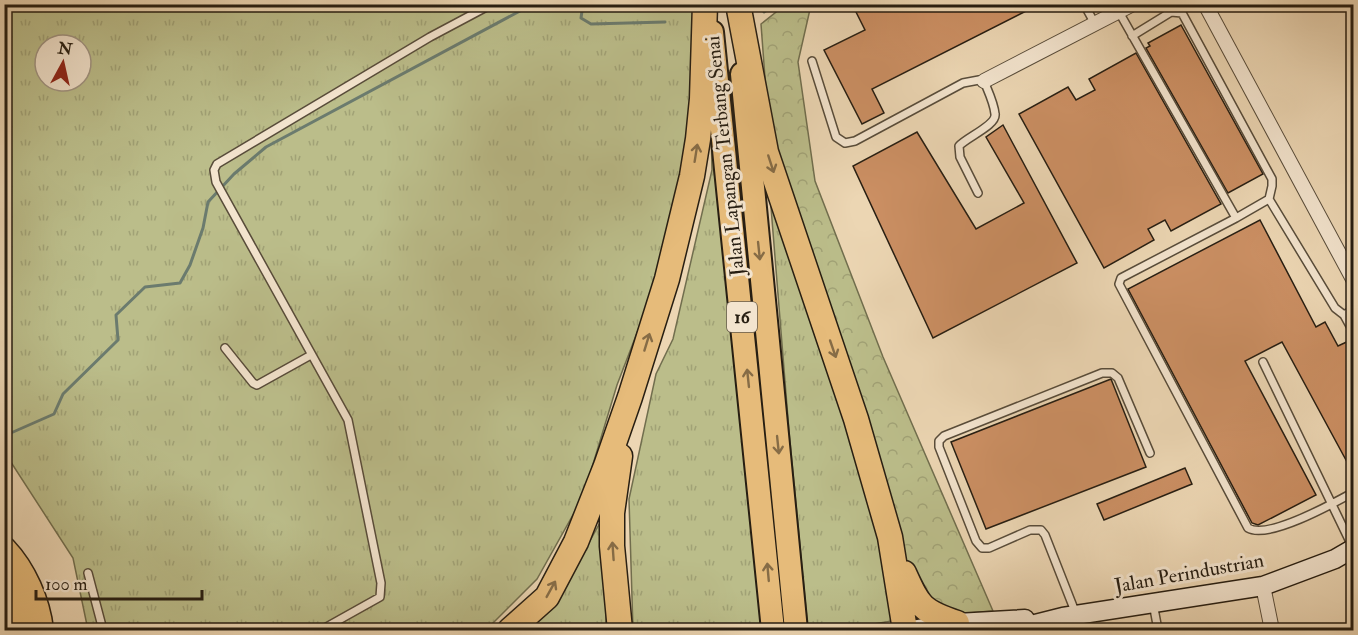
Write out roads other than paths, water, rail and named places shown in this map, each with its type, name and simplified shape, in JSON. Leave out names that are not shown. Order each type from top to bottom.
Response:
[{"type":"highway","points":[[510,630],[547,597],[576,542],[630,397],[667,279],[692,176],[702,99],[705,4]]},
{"type":"highway","name":"Jalan Lapangan Terbang Senai","points":[[709,4],[773,630]]},
{"type":"highway","points":[[736,4],[766,152],[856,419],[890,537],[916,600],[933,615],[957,623]]},
{"type":"highway","name":"Jalan Lapangan Terbang Senai","points":[[736,4],[796,630]]},
{"type":"highway","points":[[620,630],[612,546],[612,513],[630,397]]},
{"type":"highway","points":[[890,537],[905,630]]},
{"type":"highway","points":[[4,549],[12,557],[28,585],[41,630]]},
{"type":"highway","points":[[4,586],[14,599],[22,630]]},
{"type":"main road","name":"Jalan Perindustrian","points":[[1069,616],[1263,586],[1335,558],[1353,548]]},
{"type":"main road","points":[[912,630],[957,623],[1069,616]]},
{"type":"main road","points":[[1011,630],[1069,616]]},
{"type":"street","points":[[984,81],[1132,4]]},
{"type":"street","points":[[1205,4],[1353,281]]},
{"type":"street","points":[[1263,586],[1272,630]]},
{"type":"lane","points":[[321,630],[380,597],[381,583],[348,420],[213,173],[217,164],[430,37],[492,4]]},
{"type":"lane","points":[[1084,4],[1095,24]]},
{"type":"lane","points":[[1119,12],[1236,218]]},
{"type":"lane","points":[[1132,36],[1170,12],[1182,13],[1272,179],[1269,199],[1335,308],[1344,315],[1353,333]]},
{"type":"lane","points":[[812,61],[836,137],[845,143],[855,141],[963,83],[984,81],[995,119],[992,124],[965,139],[959,146],[960,156],[978,193]]},
{"type":"lane","points":[[1269,199],[1121,278],[1119,284],[1248,528],[1257,530],[1281,527],[1353,492]]},
{"type":"lane","points":[[1344,315],[1353,309]]},
{"type":"lane","points":[[225,348],[257,385],[311,355]]},
{"type":"lane","points":[[1263,362],[1353,548]]},
{"type":"lane","points":[[1069,616],[1045,535],[1041,530],[1030,530],[989,548],[982,548],[976,541],[939,447],[939,441],[944,436],[1102,373],[1112,373],[1118,378],[1150,453]]},
{"type":"lane","points":[[88,573],[104,630]]},
{"type":"lane","points":[[1153,602],[1158,630]]},
{"type":"waterway","points":[[4,436],[54,414],[63,394],[118,340],[116,315],[145,287],[180,283],[190,265],[203,228],[208,202],[234,174],[266,147],[533,4]]},
{"type":"waterway","points":[[583,4],[581,18],[591,24],[665,22]]},
{"type":"waterway","points":[[764,12],[776,4]]}]
